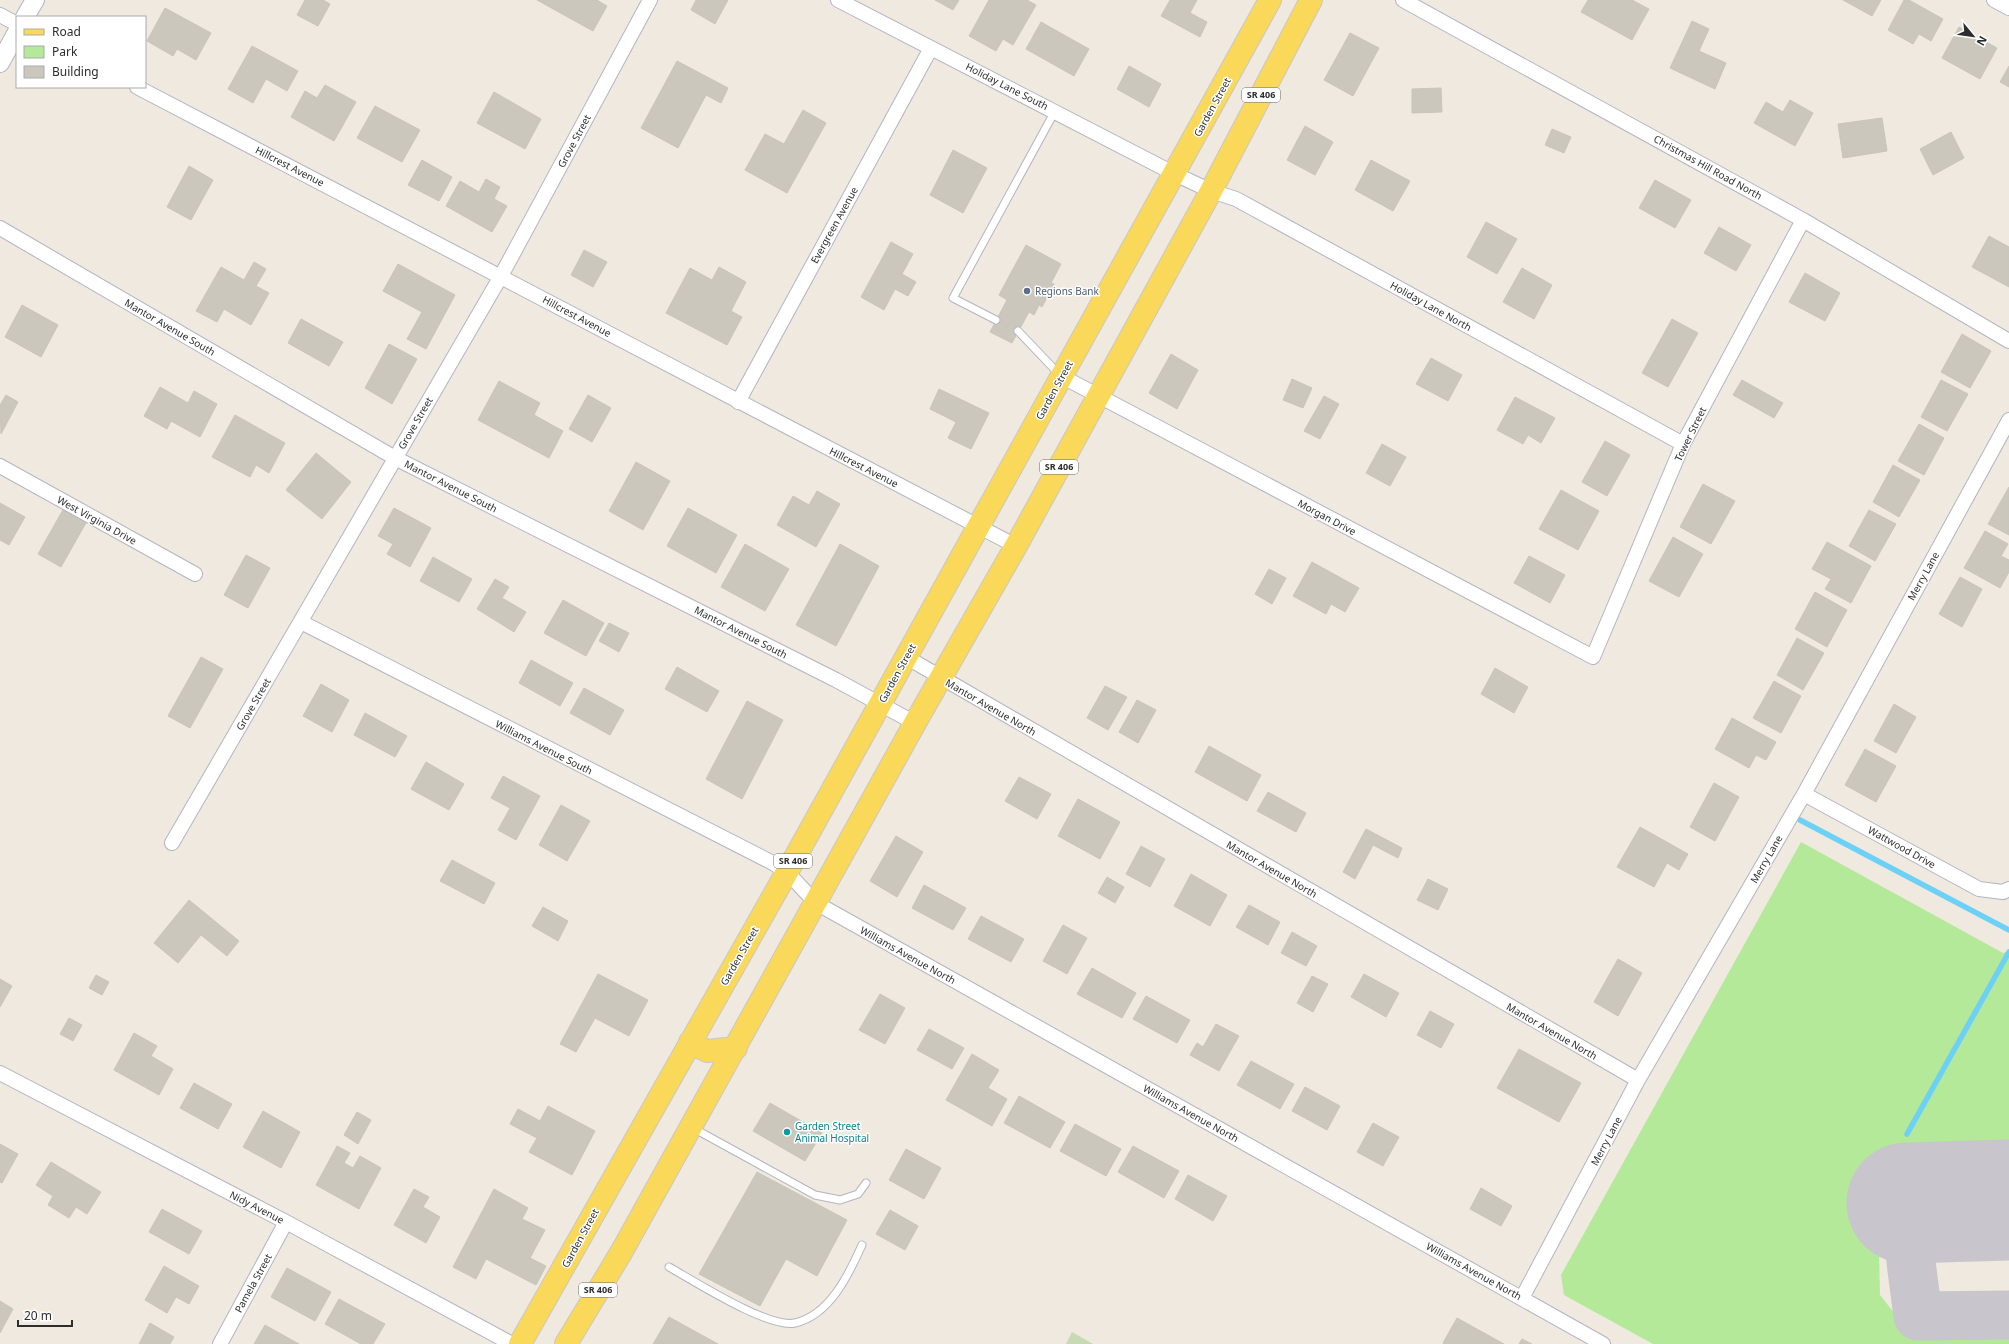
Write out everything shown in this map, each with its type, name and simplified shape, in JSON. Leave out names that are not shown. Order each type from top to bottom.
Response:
[{"type":"main road","name":"Garden Street","points":[[520,1344],[787,872],[1061,376],[1175,174],[1270,0]]},
{"type":"main road","name":"SR 406","points":[[566,1344],[622,1251],[692,1127],[940,677],[1016,546],[1211,191],[1311,0]]},
{"type":"main road","points":[[690,1042],[707,1051],[736,1048]]},
{"type":"street","points":[[26,16],[35,0]]},
{"type":"street","name":"Grove Street","points":[[172,843],[501,276],[650,0]]},
{"type":"street","name":"Holiday Lane South","points":[[838,0],[1175,174]]},
{"type":"street","name":"Christmas Hill Road North","points":[[1403,0],[1803,220],[2009,341]]},
{"type":"street","points":[[1994,0],[2009,8]]},
{"type":"street","points":[[0,15],[16,23]]},
{"type":"street","points":[[0,63],[16,34]]},
{"type":"street","name":"Evergreen Avenue","points":[[738,402],[931,48]]},
{"type":"street","name":"Hillcrest Avenue","points":[[139,88],[1016,546]]},
{"type":"street","name":"Holiday Lane North","points":[[1175,174],[1211,191],[1236,199],[1683,444]]},
{"type":"street","name":"Tower Street","points":[[1593,657],[1683,444],[1803,220]]},
{"type":"street","name":"Mantor Avenue South","points":[[0,228],[395,458],[915,723]]},
{"type":"street","name":"Morgan Drive","points":[[1061,376],[1593,657]]},
{"type":"street","name":"Merry Lane","points":[[1522,1298],[1638,1080],[1804,794],[2009,420]]},
{"type":"street","name":"West Virginia Drive","points":[[0,466],[195,574]]},
{"type":"street","name":"Williams Avenue South","points":[[301,622],[787,872]]},
{"type":"street","name":"Mantor Avenue North","points":[[906,657],[1638,1080]]},
{"type":"street","name":"Wattwood Drive","points":[[1804,794],[1979,889],[2006,891]]},
{"type":"street","name":"Williams Avenue North","points":[[787,872],[816,903],[1603,1344]]},
{"type":"street","name":"Nidy Avenue","points":[[0,1073],[286,1222],[512,1344]]},
{"type":"street","name":"Pamela Street","points":[[220,1344],[286,1222]]},
{"type":"lane","points":[[996,320],[954,298],[1055,111]]},
{"type":"lane","points":[[1018,331],[1061,376]]},
{"type":"lane","points":[[692,1127],[816,1195],[840,1200],[858,1194],[866,1183]]},
{"type":"lane","points":[[669,1267],[755,1314],[777,1322],[795,1323],[816,1314],[833,1296],[862,1245]]},
{"type":"green space","points":[[1801,842],[2003,953],[2009,951],[2009,1158],[1877,1164],[1880,1295],[1910,1333],[2009,1336],[2009,1344],[1653,1344],[1564,1295],[1561,1275]]},
{"type":"green space","points":[[1072,1332],[1093,1344],[1066,1344]]},
{"type":"building","points":[[305,0],[323,0],[330,4],[318,26],[297,15]]},
{"type":"building","points":[[537,0],[597,0],[607,6],[593,31]]},
{"type":"building","points":[[696,0],[728,0],[715,24],[691,10]]},
{"type":"building","points":[[935,0],[959,0],[953,10]]},
{"type":"building","points":[[989,0],[1027,0],[1036,5],[1013,45],[1003,39],[996,51],[969,36]]},
{"type":"building","points":[[1170,0],[1197,0],[1190,13],[1207,22],[1200,37],[1161,16]]},
{"type":"building","points":[[1588,0],[1632,0],[1649,9],[1632,40],[1581,12]]},
{"type":"building","points":[[1843,0],[1881,0],[1872,16]]},
{"type":"building","points":[[1904,0],[1909,0],[1943,19],[1931,41],[1919,34],[1913,44],[1888,30]]},
{"type":"building","points":[[165,8],[211,33],[196,60],[177,49],[173,56],[147,41]]},
{"type":"building","points":[[1692,21],[1709,29],[1699,51],[1726,63],[1715,89],[1670,68]]},
{"type":"building","points":[[1041,22],[1089,49],[1074,76],[1026,49]]},
{"type":"building","points":[[1959,27],[1997,48],[1980,79],[1942,58]]},
{"type":"building","points":[[1350,33],[1379,48],[1353,96],[1324,80]]},
{"type":"building","points":[[252,46],[298,71],[287,91],[266,79],[253,103],[228,89]]},
{"type":"building","points":[[677,61],[728,88],[721,103],[706,95],[678,148],[641,128]]},
{"type":"building","points":[[1129,66],[1161,84],[1149,107],[1117,89]]},
{"type":"building","points":[[2009,66],[2009,87],[2000,82]]},
{"type":"building","points":[[325,85],[356,102],[334,141],[291,117],[305,91],[317,98]]},
{"type":"building","points":[[1441,88],[1442,112],[1412,113],[1412,89]]},
{"type":"building","points":[[494,92],[541,119],[525,149],[477,123]]},
{"type":"building","points":[[1790,100],[1813,113],[1795,146],[1754,123],[1766,102],[1783,112]]},
{"type":"building","points":[[375,106],[420,130],[402,162],[357,138]]},
{"type":"building","points":[[803,110],[826,123],[787,193],[745,170],[765,134],[784,144]]},
{"type":"building","points":[[1882,118],[1887,151],[1843,158],[1838,124]]},
{"type":"building","points":[[1305,126],[1333,142],[1315,175],[1287,160]]},
{"type":"building","points":[[1552,129],[1571,137],[1564,153],[1545,145]]},
{"type":"building","points":[[1951,132],[1964,158],[1933,175],[1920,149]]},
{"type":"building","points":[[953,150],[987,168],[963,213],[930,195]]},
{"type":"building","points":[[422,160],[452,177],[439,201],[408,185]]},
{"type":"building","points":[[1371,160],[1410,181],[1393,211],[1355,190]]},
{"type":"building","points":[[189,166],[213,180],[191,220],[167,207]]},
{"type":"building","points":[[486,179],[500,187],[494,199],[507,206],[492,232],[446,206],[460,181],[479,192]]},
{"type":"building","points":[[1655,180],[1691,200],[1675,228],[1639,208]]},
{"type":"building","points":[[1486,222],[1517,239],[1497,274],[1467,257]]},
{"type":"building","points":[[1719,227],[1751,245],[1736,271],[1704,253]]},
{"type":"building","points":[[1989,236],[2009,247],[2009,287],[1972,267]]},
{"type":"building","points":[[891,242],[913,254],[902,274],[916,282],[908,296],[895,289],[884,310],[861,297]]},
{"type":"building","points":[[1026,245],[1061,264],[1051,283],[1054,284],[1042,307],[1039,305],[1034,315],[1029,312],[1012,343],[990,332],[1007,300],[999,295]]},
{"type":"building","points":[[584,250],[607,262],[593,287],[571,275]]},
{"type":"building","points":[[254,262],[266,269],[256,286],[269,293],[251,325],[224,309],[217,322],[196,311],[221,267],[244,280]]},
{"type":"building","points":[[398,264],[455,295],[426,349],[407,339],[422,312],[383,291]]},
{"type":"building","points":[[719,267],[746,282],[731,311],[742,317],[727,345],[666,313],[690,268],[712,280]]},
{"type":"building","points":[[1522,268],[1552,285],[1534,319],[1503,302]]},
{"type":"building","points":[[1805,273],[1840,293],[1825,321],[1789,302]]},
{"type":"building","points":[[22,305],[58,325],[41,357],[5,337]]},
{"type":"building","points":[[301,319],[343,342],[329,366],[288,343]]},
{"type":"building","points":[[1672,319],[1698,333],[1668,387],[1642,373]]},
{"type":"building","points":[[1962,334],[1991,351],[1970,388],[1941,372]]},
{"type":"building","points":[[389,344],[417,359],[392,404],[365,388]]},
{"type":"building","points":[[1171,354],[1198,370],[1177,409],[1149,393]]},
{"type":"building","points":[[1431,358],[1462,375],[1448,401],[1416,384]]},
{"type":"building","points":[[1292,379],[1312,388],[1303,408],[1283,400]]},
{"type":"building","points":[[1742,380],[1783,403],[1774,418],[1733,395]]},
{"type":"building","points":[[1941,380],[1968,394],[1947,431],[1921,417]]},
{"type":"building","points":[[499,381],[540,403],[534,415],[563,431],[549,458],[478,420]]},
{"type":"building","points":[[160,387],[188,403],[194,391],[217,404],[200,437],[171,421],[167,429],[144,416]]},
{"type":"building","points":[[939,389],[989,413],[971,449],[948,438],[956,422],[930,409]]},
{"type":"building","points":[[6,395],[18,402],[1,434],[0,405]]},
{"type":"building","points":[[588,395],[611,408],[592,442],[569,429]]},
{"type":"building","points":[[1324,396],[1339,404],[1320,439],[1304,431]]},
{"type":"building","points":[[1515,397],[1555,418],[1541,443],[1528,435],[1523,444],[1497,430]]},
{"type":"building","points":[[235,415],[285,443],[269,473],[256,465],[250,477],[212,457]]},
{"type":"building","points":[[1919,424],[1944,438],[1924,475],[1898,461]]},
{"type":"building","points":[[1605,441],[1630,455],[1607,496],[1582,482]]},
{"type":"building","points":[[1382,444],[1406,457],[1390,486],[1366,473]]},
{"type":"building","points":[[316,453],[351,482],[322,519],[286,490]]},
{"type":"building","points":[[636,462],[670,481],[643,530],[609,511]]},
{"type":"building","points":[[1893,465],[1920,480],[1899,517],[1873,502]]},
{"type":"building","points":[[1703,484],[1735,501],[1711,544],[1680,527]]},
{"type":"building","points":[[2009,487],[2009,535],[1988,524]]},
{"type":"building","points":[[1561,490],[1599,511],[1578,550],[1539,529]]},
{"type":"building","points":[[817,491],[840,504],[816,547],[777,525],[793,496],[809,505]]},
{"type":"building","points":[[0,503],[25,517],[9,545],[0,540]]},
{"type":"building","points":[[64,508],[87,521],[61,567],[38,554]]},
{"type":"building","points":[[394,508],[431,528],[410,567],[387,554],[393,544],[378,536]]},
{"type":"building","points":[[688,508],[737,535],[716,573],[667,546]]},
{"type":"building","points":[[1869,510],[1896,524],[1875,561],[1849,546]]},
{"type":"building","points":[[1985,531],[2008,544],[2001,556],[2009,560],[2009,572],[2000,588],[1964,568]]},
{"type":"building","points":[[1673,537],[1703,554],[1679,597],[1649,581]]},
{"type":"building","points":[[1827,542],[1871,566],[1851,603],[1825,589],[1831,579],[1812,569]]},
{"type":"building","points":[[745,544],[789,569],[765,611],[721,587]]},
{"type":"building","points":[[840,544],[879,566],[836,646],[796,625]]},
{"type":"building","points":[[246,555],[270,568],[248,608],[224,595]]},
{"type":"building","points":[[1529,556],[1565,575],[1550,603],[1514,583]]},
{"type":"building","points":[[433,557],[472,579],[459,602],[420,581]]},
{"type":"building","points":[[1312,562],[1359,588],[1345,612],[1331,604],[1326,614],[1293,596]]},
{"type":"building","points":[[1269,569],[1286,578],[1272,604],[1255,594]]},
{"type":"building","points":[[1960,577],[1982,589],[1962,627],[1939,614]]},
{"type":"building","points":[[495,579],[509,587],[502,598],[526,612],[514,632],[477,609]]},
{"type":"building","points":[[1815,592],[1847,610],[1827,647],[1795,629]]},
{"type":"building","points":[[563,600],[604,623],[586,656],[544,633]]},
{"type":"building","points":[[609,623],[629,633],[619,652],[599,641]]},
{"type":"building","points":[[1797,638],[1824,653],[1803,690],[1777,675]]},
{"type":"building","points":[[201,657],[223,669],[190,728],[168,716]]},
{"type":"building","points":[[531,660],[573,683],[560,706],[519,683]]},
{"type":"building","points":[[677,667],[719,691],[707,712],[665,689]]},
{"type":"building","points":[[1495,668],[1528,687],[1514,713],[1481,694]]},
{"type":"building","points":[[1774,681],[1801,696],[1781,733],[1753,718]]},
{"type":"building","points":[[321,684],[349,700],[332,732],[303,716]]},
{"type":"building","points":[[1105,686],[1127,697],[1108,730],[1087,718]]},
{"type":"building","points":[[584,688],[624,710],[610,735],[570,713]]},
{"type":"building","points":[[1137,700],[1156,710],[1138,743],[1119,732]]},
{"type":"building","points":[[747,701],[783,720],[742,799],[706,779]]},
{"type":"building","points":[[1894,704],[1916,717],[1896,753],[1874,741]]},
{"type":"building","points":[[365,713],[407,736],[395,757],[354,735]]},
{"type":"building","points":[[1732,718],[1776,742],[1766,760],[1756,755],[1749,768],[1715,749]]},
{"type":"building","points":[[1209,746],[1261,775],[1247,801],[1195,772]]},
{"type":"building","points":[[1865,749],[1896,766],[1876,802],[1845,785]]},
{"type":"building","points":[[426,762],[464,784],[449,810],[411,789]]},
{"type":"building","points":[[503,776],[540,796],[516,840],[498,830],[510,808],[491,798]]},
{"type":"building","points":[[1019,777],[1051,794],[1037,819],[1005,801]]},
{"type":"building","points":[[1714,783],[1739,797],[1715,841],[1690,827]]},
{"type":"building","points":[[1268,792],[1306,813],[1296,832],[1257,811]]},
{"type":"building","points":[[1078,799],[1120,822],[1100,859],[1058,836]]},
{"type":"building","points":[[561,805],[590,821],[567,861],[539,845]]},
{"type":"building","points":[[1640,827],[1688,854],[1679,870],[1667,863],[1654,887],[1617,867]]},
{"type":"building","points":[[1366,829],[1402,848],[1398,858],[1373,845],[1355,879],[1343,872]]},
{"type":"building","points":[[896,836],[923,852],[897,897],[870,881]]},
{"type":"building","points":[[1141,846],[1165,859],[1150,887],[1126,874]]},
{"type":"building","points":[[452,860],[495,883],[484,904],[440,881]]},
{"type":"building","points":[[1191,874],[1227,895],[1210,926],[1174,906]]},
{"type":"building","points":[[1107,877],[1124,887],[1115,903],[1098,893]]},
{"type":"building","points":[[1428,879],[1448,889],[1438,910],[1417,900]]},
{"type":"building","points":[[924,885],[966,908],[953,930],[912,908]]},
{"type":"building","points":[[189,900],[239,941],[227,956],[201,935],[178,963],[154,943]]},
{"type":"building","points":[[1249,905],[1280,922],[1268,945],[1236,927]]},
{"type":"building","points":[[543,907],[568,921],[558,941],[532,926]]},
{"type":"building","points":[[981,916],[1024,939],[1011,962],[968,939]]},
{"type":"building","points":[[1063,925],[1087,938],[1067,974],[1043,961]]},
{"type":"building","points":[[1292,932],[1317,946],[1306,966],[1281,953]]},
{"type":"building","points":[[1618,959],[1642,973],[1618,1016],[1594,1002]]},
{"type":"building","points":[[1092,968],[1136,993],[1122,1018],[1077,994]]},
{"type":"building","points":[[598,974],[648,1000],[629,1036],[595,1018],[576,1052],[560,1044]]},
{"type":"building","points":[[1364,974],[1399,993],[1386,1017],[1351,997]]},
{"type":"building","points":[[96,975],[109,982],[102,995],[89,988]]},
{"type":"building","points":[[1312,976],[1328,984],[1313,1012],[1297,1003]]},
{"type":"building","points":[[0,979],[12,986],[0,1007]]},
{"type":"building","points":[[880,994],[905,1008],[885,1044],[859,1030]]},
{"type":"building","points":[[1146,996],[1190,1020],[1177,1043],[1133,1019]]},
{"type":"building","points":[[1430,1011],[1454,1024],[1441,1048],[1417,1035]]},
{"type":"building","points":[[69,1018],[82,1025],[73,1041],[60,1034]]},
{"type":"building","points":[[1216,1024],[1239,1036],[1219,1071],[1190,1055],[1197,1043],[1203,1047]]},
{"type":"building","points":[[929,1029],[964,1048],[952,1069],[917,1050]]},
{"type":"building","points":[[134,1033],[157,1046],[151,1056],[173,1069],[159,1095],[114,1070]]},
{"type":"building","points":[[1519,1049],[1581,1083],[1559,1122],[1497,1088]]},
{"type":"building","points":[[972,1054],[999,1070],[988,1088],[1007,1099],[992,1126],[946,1100]]},
{"type":"building","points":[[1251,1061],[1294,1084],[1280,1109],[1237,1085]]},
{"type":"building","points":[[194,1083],[232,1104],[218,1129],[180,1108]]},
{"type":"building","points":[[1305,1087],[1340,1106],[1327,1130],[1292,1111]]},
{"type":"building","points":[[1019,1096],[1065,1122],[1050,1148],[1004,1123]]},
{"type":"building","name":"Garden Street Animal Hospital","points":[[770,1103],[822,1133],[805,1161],[753,1131]]},
{"type":"building","points":[[548,1106],[595,1131],[572,1175],[529,1152],[537,1138],[510,1124],[518,1109],[540,1121]]},
{"type":"building","points":[[263,1111],[300,1132],[281,1168],[243,1147]]},
{"type":"building","points":[[357,1112],[371,1120],[358,1144],[344,1135]]},
{"type":"building","points":[[1373,1123],[1399,1137],[1383,1166],[1357,1152]]},
{"type":"building","points":[[1075,1124],[1121,1149],[1106,1176],[1060,1151]]},
{"type":"building","points":[[0,1144],[18,1154],[2,1183],[0,1182]]},
{"type":"building","points":[[337,1146],[350,1153],[344,1163],[353,1168],[360,1156],[381,1168],[359,1209],[316,1185]]},
{"type":"building","points":[[1133,1146],[1179,1171],[1164,1198],[1118,1172]]},
{"type":"building","points":[[906,1149],[941,1168],[924,1199],[889,1180]]},
{"type":"building","points":[[51,1162],[101,1192],[87,1214],[76,1207],[69,1218],[48,1205],[53,1196],[36,1185]]},
{"type":"building","points":[[757,1172],[847,1220],[817,1276],[786,1259],[760,1306],[699,1274]]},
{"type":"building","points":[[1188,1175],[1227,1196],[1213,1221],[1175,1199]]},
{"type":"building","points":[[1481,1188],[1512,1206],[1501,1226],[1470,1209]]},
{"type":"building","points":[[414,1189],[429,1197],[423,1207],[440,1217],[426,1243],[394,1225]]},
{"type":"building","points":[[494,1189],[528,1208],[522,1219],[545,1230],[530,1258],[546,1266],[536,1285],[486,1259],[476,1279],[453,1267]]},
{"type":"building","points":[[162,1209],[202,1231],[189,1254],[149,1232]]},
{"type":"building","points":[[890,1210],[918,1226],[905,1250],[876,1234]]},
{"type":"building","points":[[164,1266],[199,1286],[189,1304],[176,1297],[167,1313],[145,1300]]},
{"type":"building","points":[[287,1268],[331,1292],[315,1321],[271,1297]]},
{"type":"building","points":[[339,1299],[385,1324],[373,1344],[361,1344],[325,1324]]},
{"type":"building","points":[[0,1301],[13,1309],[0,1333]]},
{"type":"building","points":[[669,1317],[718,1344],[653,1344]]},
{"type":"building","points":[[1457,1318],[1504,1344],[1444,1344],[1443,1343]]},
{"type":"building","points":[[150,1323],[174,1337],[170,1344],[139,1344]]},
{"type":"building","points":[[265,1325],[299,1344],[254,1344]]},
{"type":"building","points":[[1522,1339],[1532,1344],[1519,1344]]},
{"type":"waterway","points":[[1800,820],[2009,930]]},
{"type":"waterway","points":[[1907,1134],[2009,952]]},
{"type":"taxiway","points":[[1907,1203],[1911,1262],[1918,1316],[2009,1315]]},
{"type":"runway","points":[[1907,1203],[2009,1200]]},
{"type":"place","name":"Regions Bank","points":[[1027,291]]},
{"type":"place","name":"Garden Street Animal Hospital","points":[[787,1132]]}]
